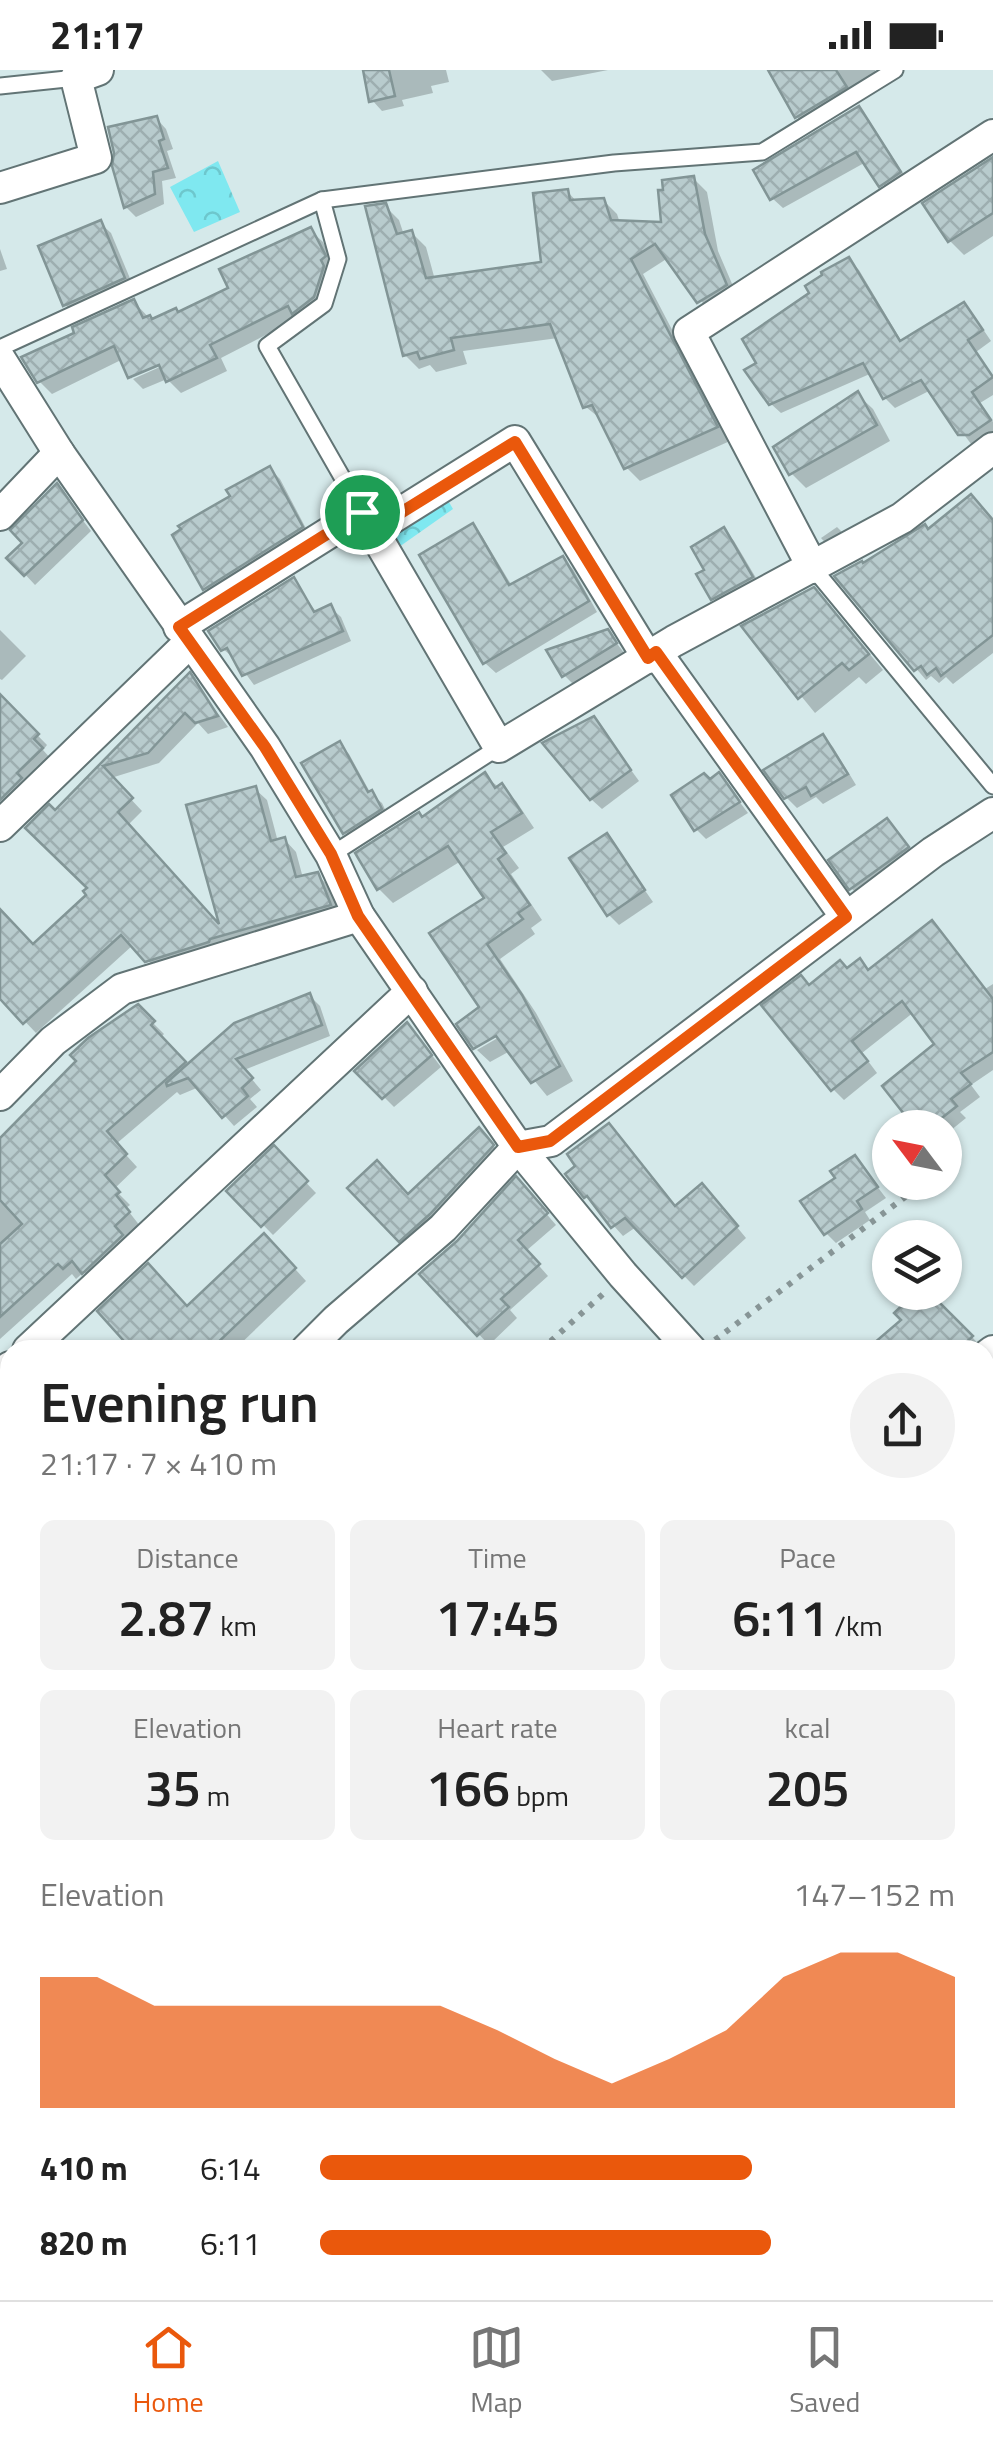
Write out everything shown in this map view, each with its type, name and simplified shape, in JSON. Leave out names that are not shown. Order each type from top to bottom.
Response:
[{"type":"street","points":[[0,188],[96,158],[87,74]]},
{"type":"street","points":[[813,568],[689,332],[993,135]]},
{"type":"street","points":[[0,359],[58,453],[265,747],[331,854],[358,916],[518,1147],[679,1340]]},
{"type":"street","points":[[0,826],[184,634],[368,521],[515,442],[652,655],[846,917]]},
{"type":"street","points":[[0,515],[58,453]]},
{"type":"street","points":[[368,521],[498,747],[652,655],[902,518],[989,460]]},
{"type":"street","points":[[316,1340],[443,1228],[518,1147],[550,1141],[933,852],[989,824]]},
{"type":"street","points":[[0,1095],[54,1041],[122,989],[358,916]]},
{"type":"street","points":[[39,1340],[412,991]]},
{"type":"lane","points":[[0,348],[322,200],[614,163],[762,152],[895,70]]},
{"type":"lane","points":[[0,86],[87,74]]},
{"type":"lane","points":[[322,200],[338,259],[324,304],[267,346],[368,521]]},
{"type":"lane","points":[[813,568],[993,786]]},
{"type":"lane","points":[[331,854],[498,747]]},
{"type":"path","points":[[697,1340],[898,1200]]},
{"type":"path","points":[[552,1340],[623,1275]]},
{"type":"green space","points":[[218,161],[240,212],[194,232],[170,187]]},
{"type":"green space","points":[[442,490],[453,509],[399,547],[386,527]]},
{"type":"building","points":[[363,70],[389,70],[395,96],[369,102]]},
{"type":"building","points":[[768,70],[836,70],[847,87],[795,118]]},
{"type":"building","points":[[859,106],[901,172],[879,187],[856,152],[770,200],[753,170]]},
{"type":"building","points":[[157,116],[164,139],[159,141],[168,168],[153,172],[155,194],[124,208],[112,166],[114,153],[108,127]]},
{"type":"building","points":[[993,157],[993,213],[948,242],[922,203]]},
{"type":"building","points":[[694,176],[705,234],[727,285],[697,303],[655,244],[631,259],[718,427],[624,469],[592,405],[583,408],[550,324],[451,338],[454,350],[420,359],[417,352],[403,356],[365,206],[386,203],[397,234],[412,230],[426,278],[541,262],[533,193],[568,189],[570,200],[604,198],[611,220],[661,222],[658,190],[663,190],[662,180]]},
{"type":"building","points":[[101,220],[125,278],[63,306],[38,246]]},
{"type":"building","points":[[311,227],[326,256],[321,260],[324,266],[314,297],[292,314],[288,306],[210,345],[217,358],[166,382],[159,365],[128,378],[114,346],[37,383],[21,357],[74,333],[72,327],[134,299],[143,318],[150,315],[152,319],[176,308],[178,312],[228,288],[219,269]]},
{"type":"building","points":[[849,257],[900,341],[964,302],[983,330],[968,340],[993,377],[972,392],[991,420],[969,435],[958,435],[921,380],[883,399],[863,363],[769,405],[744,370],[756,363],[742,339],[809,293],[805,286],[821,272]]},
{"type":"building","points":[[858,391],[877,425],[789,475],[773,447]]},
{"type":"building","points":[[270,466],[303,527],[203,590],[172,535],[181,529],[178,526],[230,496],[226,490]]},
{"type":"building","points":[[57,483],[83,520],[24,576],[6,558],[22,543],[10,530]]},
{"type":"building","points":[[971,494],[993,520],[993,635],[941,676],[936,668],[927,675],[921,666],[914,671],[834,576],[863,563],[925,524],[928,529]]},
{"type":"building","points":[[473,523],[509,585],[563,556],[589,601],[483,664],[419,555]]},
{"type":"building","points":[[724,527],[753,577],[711,600],[696,574],[704,570],[691,547]]},
{"type":"building","points":[[294,577],[314,612],[331,604],[343,631],[242,676],[227,648],[221,651],[208,631]]},
{"type":"building","points":[[814,587],[869,654],[849,670],[842,663],[798,699],[741,626]]},
{"type":"building","points":[[608,629],[617,643],[562,677],[546,650]]},
{"type":"building","points":[[190,672],[218,716],[195,723],[185,713],[148,753],[103,766],[133,798],[118,812],[219,924],[186,805],[256,786],[271,841],[285,837],[296,877],[318,872],[331,905],[145,962],[121,935],[23,1024],[0,999],[0,909],[33,944],[86,895],[83,891],[87,888],[25,828],[49,804],[55,810]]},
{"type":"building","points":[[0,694],[39,734],[34,739],[43,748],[17,773],[22,778],[0,800]]},
{"type":"building","points":[[594,716],[631,770],[590,800],[542,743]]},
{"type":"building","points":[[823,734],[848,774],[811,796],[806,787],[784,799],[763,770]]},
{"type":"building","points":[[340,741],[382,809],[343,834],[301,763]]},
{"type":"building","points":[[485,772],[495,788],[502,783],[522,813],[491,832],[506,853],[498,859],[530,905],[518,913],[523,919],[487,944],[522,995],[560,1066],[531,1083],[496,1036],[473,1049],[456,1024],[479,1007],[429,933],[484,898],[448,846],[377,890],[355,853],[419,812],[422,817]]},
{"type":"building","points":[[719,772],[740,802],[694,831],[671,795],[704,773],[710,779]]},
{"type":"building","points":[[887,818],[909,847],[849,890],[828,860]]},
{"type":"building","points":[[607,833],[645,890],[607,916],[569,858]]},
{"type":"building","points":[[932,920],[993,999],[993,1052],[961,1073],[971,1084],[951,1099],[957,1106],[952,1110],[901,1110],[882,1086],[934,1044],[902,1001],[852,1041],[868,1061],[831,1091],[761,1005],[801,975],[809,985],[840,960],[847,968],[860,958],[868,970]]},
{"type":"building","points":[[310,993],[322,1025],[236,1059],[253,1078],[242,1088],[248,1096],[222,1118],[188,1078],[167,1086],[234,1023]]},
{"type":"building","points":[[138,1004],[155,1021],[151,1025],[186,1062],[107,1131],[127,1154],[105,1175],[130,1212],[115,1226],[123,1235],[82,1274],[72,1261],[63,1269],[58,1264],[0,1317],[0,1244],[22,1224],[0,1200],[0,1138],[76,1061],[70,1055]]},
{"type":"building","points":[[407,1022],[432,1055],[382,1099],[354,1071]]},
{"type":"building","points":[[609,1123],[675,1206],[702,1183],[738,1226],[682,1278],[625,1218],[611,1228],[565,1174],[575,1166],[567,1154]]},
{"type":"building","points":[[479,1127],[494,1145],[399,1242],[347,1188],[377,1160],[408,1194]]},
{"type":"building","points":[[274,1145],[308,1181],[261,1227],[226,1191]]},
{"type":"building","points":[[855,1155],[872,1179],[872,1191],[857,1201],[862,1209],[824,1235],[800,1201],[835,1178],[830,1171]]},
{"type":"building","points":[[516,1176],[548,1213],[518,1240],[540,1264],[501,1299],[509,1307],[477,1336],[419,1274],[457,1241]]},
{"type":"building","points":[[264,1233],[296,1268],[220,1340],[123,1340],[97,1311],[148,1263],[187,1306]]},
{"type":"building","points":[[897,1310],[947,1310],[973,1336],[969,1340],[878,1340],[901,1320],[894,1313]]},
{"type":"route","points":[[515,442],[648,658],[656,652],[846,917],[550,1141],[518,1147],[358,916],[331,854],[265,747],[179,627],[362,512],[373,530],[515,442]]}]
